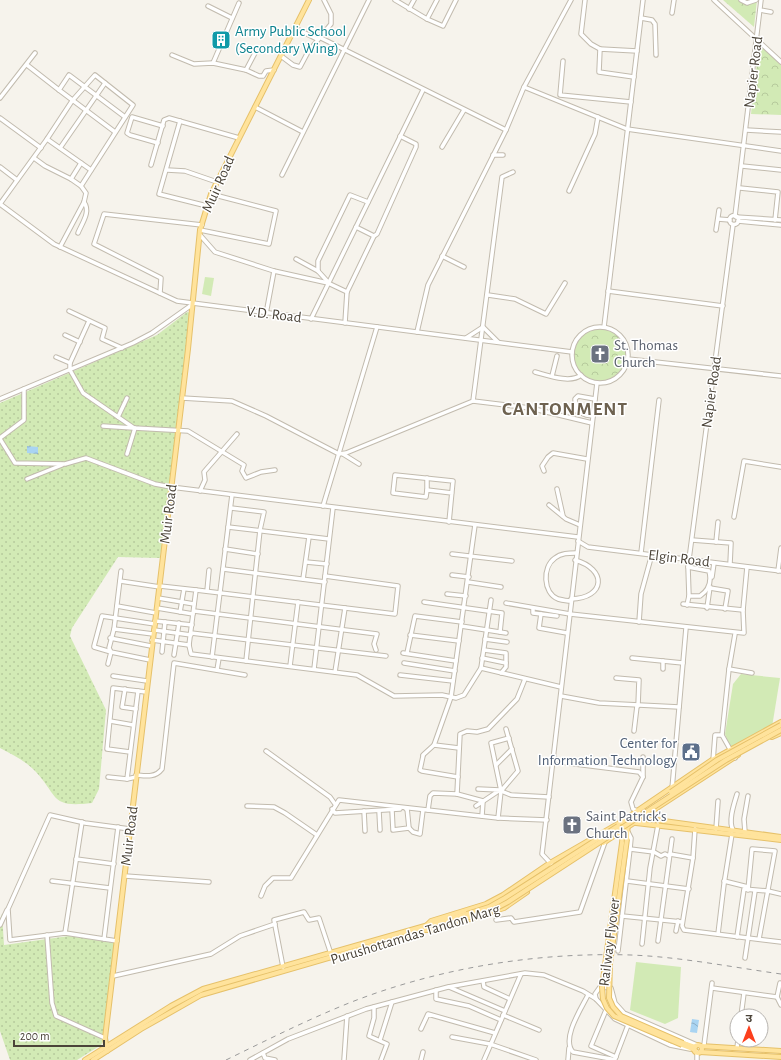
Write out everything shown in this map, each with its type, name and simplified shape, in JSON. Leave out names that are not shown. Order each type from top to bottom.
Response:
[{"type":"main road","name":"Muir Road","points":[[107,1051],[105,1038],[151,646],[160,586],[200,232],[206,206],[211,194],[309,0]]},
{"type":"main road","name":"Purushottamdas Tandon Marg","points":[[426,928],[431,921],[486,904],[503,895],[550,862],[638,811],[712,760],[781,724]]},
{"type":"main road","points":[[467,916],[489,907],[505,898],[643,811],[717,760],[781,724]]},
{"type":"main road","name":"Purushottamdas Tandon Marg","points":[[93,1060],[183,1005],[210,992],[326,960],[426,928],[436,930],[504,908],[556,871],[636,823],[734,758],[781,731]]},
{"type":"main road","points":[[85,1060],[106,1045],[194,993],[331,954],[394,934],[426,928],[467,916],[491,911],[508,902],[712,768],[781,731]]},
{"type":"main road","name":"Railway Flyover","points":[[628,817],[628,832],[610,963],[609,998],[612,1007],[621,1016],[690,1049],[698,1048]]},
{"type":"main road","points":[[642,818],[781,840]]},
{"type":"main road","name":"Railway Flyover","points":[[624,820],[622,843],[604,962],[602,988],[603,999],[607,1008],[614,1016],[682,1044],[698,1048]]},
{"type":"main road","points":[[636,823],[745,832],[781,837]]},
{"type":"main road","points":[[698,1048],[729,1048]]},
{"type":"main road","points":[[698,1048],[781,1058]]},
{"type":"main road","points":[[737,1048],[781,1051]]},
{"type":"street","points":[[281,56],[293,65],[300,67],[318,38],[330,24],[330,14],[324,0]]},
{"type":"street","points":[[282,175],[370,0]]},
{"type":"street","points":[[395,0],[427,19],[443,26],[456,0]]},
{"type":"street","points":[[409,9],[414,0]]},
{"type":"street","points":[[427,19],[437,0]]},
{"type":"street","points":[[417,332],[428,285],[506,130],[524,87],[571,0]]},
{"type":"street","points":[[585,0],[581,34],[591,44],[600,49],[637,51]]},
{"type":"street","points":[[604,327],[643,0]]},
{"type":"street","points":[[672,13],[674,0]]},
{"type":"street","points":[[714,0],[781,62]]},
{"type":"street","points":[[741,0],[747,3],[756,0]]},
{"type":"street","name":"Napier Road","points":[[736,216],[761,0]]},
{"type":"street","points":[[213,63],[239,3]]},
{"type":"street","points":[[208,6],[232,18]]},
{"type":"street","points":[[760,10],[772,12]]},
{"type":"street","points":[[641,18],[652,20],[655,24],[656,55]]},
{"type":"street","points":[[295,28],[345,50],[506,130]]},
{"type":"street","points":[[600,49],[599,72],[634,77]]},
{"type":"street","points":[[0,98],[35,53]]},
{"type":"street","points":[[246,70],[255,53]]},
{"type":"street","points":[[172,56],[194,64],[213,63],[246,70],[259,76],[263,76],[266,71],[274,70]]},
{"type":"street","points":[[563,61],[560,95],[631,102]]},
{"type":"street","points":[[27,65],[115,132]]},
{"type":"street","points":[[59,90],[69,75],[125,117]]},
{"type":"street","points":[[0,204],[41,148],[72,100],[86,87],[94,75],[133,105],[81,186]]},
{"type":"street","points":[[60,148],[105,83]]},
{"type":"street","points":[[524,87],[627,129],[781,151]]},
{"type":"street","points":[[311,319],[423,90]]},
{"type":"street","points":[[255,107],[303,132]]},
{"type":"street","points":[[442,147],[464,110]]},
{"type":"street","points":[[158,143],[127,133],[132,117],[163,126]]},
{"type":"street","points":[[569,191],[595,134],[597,117]]},
{"type":"street","points":[[0,118],[41,148]]},
{"type":"street","points":[[151,165],[164,120],[168,118],[239,138]]},
{"type":"street","points":[[180,121],[159,194],[206,206]]},
{"type":"street","points":[[746,130],[781,132]]},
{"type":"street","points":[[345,323],[346,292],[374,236],[377,234],[416,147],[416,144],[400,136]]},
{"type":"street","points":[[47,139],[90,170]]},
{"type":"street","points":[[493,155],[503,155]]},
{"type":"street","points":[[34,158],[45,166],[71,179],[81,186],[86,193],[84,202],[60,247]]},
{"type":"street","points":[[71,179],[81,163]]},
{"type":"street","points":[[742,166],[781,170]]},
{"type":"street","points":[[0,167],[17,180]]},
{"type":"street","points":[[167,170],[185,171],[217,182]]},
{"type":"street","points":[[473,401],[488,295],[502,177],[513,172]]},
{"type":"street","points":[[740,188],[778,192],[775,220]]},
{"type":"street","points":[[200,232],[269,244],[276,211],[211,194]]},
{"type":"street","points":[[318,271],[318,261],[350,195],[368,202]]},
{"type":"street","points":[[78,233],[87,209],[84,202]]},
{"type":"street","name":"V.D. Road","points":[[0,204],[60,247],[178,301],[266,314],[572,352]]},
{"type":"street","points":[[716,230],[719,210]]},
{"type":"street","points":[[160,293],[161,278],[94,244],[104,214],[202,224]]},
{"type":"street","points":[[736,216],[738,221]]},
{"type":"street","points":[[718,219],[730,220],[731,217],[736,216],[781,220]]},
{"type":"street","points":[[730,220],[733,224],[738,221],[781,225]]},
{"type":"street","name":"Napier Road","points":[[707,608],[685,605],[688,596],[688,567],[733,224]]},
{"type":"street","points":[[356,227],[374,236]]},
{"type":"street","points":[[200,232],[215,252],[274,271],[328,283],[346,292]]},
{"type":"street","points":[[442,256],[464,267]]},
{"type":"street","points":[[296,259],[318,271],[328,283]]},
{"type":"street","points":[[266,314],[274,271]]},
{"type":"street","points":[[488,295],[515,299],[546,314],[566,283]]},
{"type":"street","points":[[608,291],[723,306]]},
{"type":"street","points":[[0,399],[122,348],[152,333],[193,304]]},
{"type":"street","points":[[69,311],[105,328],[102,339],[122,348]]},
{"type":"street","points":[[89,321],[70,363],[70,370],[83,393],[134,428]]},
{"type":"street","points":[[323,506],[341,454],[377,327]]},
{"type":"street","points":[[466,338],[483,327]]},
{"type":"street","points":[[483,327],[498,343]]},
{"type":"street","points":[[596,327],[604,327],[613,329],[620,334],[628,350],[628,359],[626,367],[620,374],[609,381],[596,383],[581,375],[574,365],[572,352],[574,344],[583,332],[596,327]]},
{"type":"street","points":[[65,335],[80,342]]},
{"type":"street","points":[[552,376],[557,356]]},
{"type":"street","points":[[56,357],[70,363]]},
{"type":"street","points":[[628,359],[781,376]]},
{"type":"street","points":[[535,372],[552,376],[573,378],[581,375]]},
{"type":"street","points":[[556,871],[542,854],[596,383]]},
{"type":"street","points":[[24,390],[24,420],[0,439],[15,463],[65,464]]},
{"type":"street","points":[[592,416],[586,416],[576,411],[575,399],[578,396],[594,399]]},
{"type":"street","points":[[118,417],[127,398]]},
{"type":"street","points":[[182,398],[232,401],[266,416],[359,464]]},
{"type":"street","points":[[641,553],[659,400]]},
{"type":"street","points":[[341,454],[473,401],[530,408],[592,423]]},
{"type":"street","points":[[103,426],[178,429],[188,431],[244,465],[242,471],[246,478],[261,472],[275,470]]},
{"type":"street","points":[[127,454],[134,428]]},
{"type":"street","points":[[200,491],[206,480],[204,472],[237,434]]},
{"type":"street","points":[[544,471],[542,466],[544,462],[553,453],[588,459]]},
{"type":"street","name":"Elgin Road","points":[[65,464],[86,458],[155,484],[171,487],[578,539],[588,547],[780,571]]},
{"type":"street","points":[[734,517],[744,461],[781,467]]},
{"type":"street","points":[[27,479],[65,464]]},
{"type":"street","points":[[427,478],[426,497],[393,493],[395,475],[427,478],[453,481],[449,522]]},
{"type":"street","points":[[557,489],[563,516]]},
{"type":"street","points":[[427,490],[452,493]]},
{"type":"street","points":[[212,657],[232,495]]},
{"type":"street","points":[[549,505],[563,516],[580,525]]},
{"type":"street","points":[[231,508],[264,512],[260,530],[246,661]]},
{"type":"street","points":[[314,669],[333,508]]},
{"type":"street","points":[[716,542],[718,522]]},
{"type":"street","points":[[458,777],[422,772],[420,770],[423,756],[434,745],[451,697],[469,577],[475,525]]},
{"type":"street","points":[[228,526],[329,539]]},
{"type":"street","points":[[303,579],[309,537]]},
{"type":"street","points":[[692,540],[730,544],[730,564]]},
{"type":"street","points":[[780,571],[781,548]]},
{"type":"street","points":[[226,549],[258,554]]},
{"type":"street","points":[[575,560],[594,569],[598,578],[598,586],[592,594],[571,600],[558,599],[547,587],[546,574],[550,563],[556,557],[566,553],[576,553]]},
{"type":"street","points":[[452,554],[512,561]]},
{"type":"street","points":[[639,622],[641,594],[652,554]]},
{"type":"street","points":[[306,562],[327,564]]},
{"type":"street","points":[[714,563],[707,608],[743,610]]},
{"type":"street","points":[[688,567],[707,570],[710,576],[708,589],[704,593],[700,596],[688,596]]},
{"type":"street","points":[[506,603],[570,614],[735,634],[744,633],[743,610],[747,567]]},
{"type":"street","points":[[223,569],[325,582]]},
{"type":"street","points":[[207,591],[209,570]]},
{"type":"street","points":[[108,664],[111,652],[109,648],[110,638],[114,629],[121,571]]},
{"type":"street","points":[[452,575],[469,577]]},
{"type":"street","points":[[120,581],[322,604],[395,614],[398,586],[325,576]]},
{"type":"street","points":[[468,582],[502,587]]},
{"type":"street","points":[[710,588],[728,591],[725,609]]},
{"type":"street","points":[[180,612],[184,589]]},
{"type":"street","points":[[196,590],[189,645],[191,654],[357,675],[394,696],[442,695],[456,698],[464,695],[481,668],[491,600]]},
{"type":"street","points":[[448,594],[466,596]]},
{"type":"street","points":[[158,598],[194,604]]},
{"type":"street","points":[[290,666],[298,602]]},
{"type":"street","points":[[424,602],[502,613],[500,632]]},
{"type":"street","points":[[117,606],[218,614],[377,634],[374,644],[376,650]]},
{"type":"street","points":[[335,672],[345,608]]},
{"type":"street","points":[[533,608],[533,613],[557,616]]},
{"type":"street","points":[[541,614],[539,628],[567,633]]},
{"type":"street","points":[[150,660],[94,647],[101,616],[192,625]]},
{"type":"street","points":[[456,661],[405,653],[415,616],[506,633]]},
{"type":"street","points":[[162,652],[165,622]]},
{"type":"street","points":[[174,655],[180,623]]},
{"type":"street","points":[[673,798],[671,788],[686,628]]},
{"type":"street","points":[[114,629],[215,636],[386,656]]},
{"type":"street","points":[[734,758],[722,735],[729,669],[735,634]]},
{"type":"street","points":[[410,635],[459,641]]},
{"type":"street","points":[[110,638],[151,646]]},
{"type":"street","points":[[485,639],[507,642]]},
{"type":"street","points":[[152,640],[189,645]]},
{"type":"street","points":[[484,650],[506,653],[506,663],[501,673]]},
{"type":"street","points":[[217,670],[219,658]]},
{"type":"street","points":[[482,658],[506,663]]},
{"type":"street","points":[[632,658],[683,663]]},
{"type":"street","points":[[663,661],[663,669]]},
{"type":"street","points":[[108,777],[127,779],[136,776],[149,776],[155,775],[162,769],[174,663],[245,675]]},
{"type":"street","points":[[404,663],[455,671]]},
{"type":"street","points":[[481,668],[561,687]]},
{"type":"street","points":[[729,669],[752,673]]},
{"type":"street","points":[[400,675],[453,681]]},
{"type":"street","points":[[114,676],[147,681]]},
{"type":"street","points":[[616,678],[639,680],[634,731]]},
{"type":"street","points":[[457,794],[460,734],[467,731],[477,732],[488,729],[516,699],[525,679]]},
{"type":"street","points":[[130,752],[107,749],[113,688],[146,692]]},
{"type":"street","points":[[125,689],[122,707],[136,709]]},
{"type":"street","points":[[127,779],[138,691]]},
{"type":"street","points":[[561,696],[599,703],[678,707]]},
{"type":"street","points":[[110,721],[133,725]]},
{"type":"street","points":[[476,806],[501,791],[518,771],[506,729]]},
{"type":"street","points":[[715,770],[712,760],[715,734],[722,735]]},
{"type":"street","points":[[498,818],[501,791],[491,743],[509,738]]},
{"type":"street","points":[[434,745],[459,748]]},
{"type":"street","points":[[496,765],[512,749]]},
{"type":"street","points":[[266,751],[330,797],[335,804]]},
{"type":"street","points":[[553,757],[559,761],[567,763],[638,772],[643,777]]},
{"type":"street","points":[[642,818],[638,811],[633,809],[631,802],[643,777],[643,757]]},
{"type":"street","points":[[478,789],[501,791],[511,795],[549,797]]},
{"type":"street","points":[[428,810],[430,796],[433,793],[457,794],[483,801]]},
{"type":"street","points":[[718,934],[724,881],[733,832],[731,826],[737,794]]},
{"type":"street","points":[[745,832],[744,822],[748,796]]},
{"type":"street","points":[[261,896],[265,886],[273,878],[291,878],[335,804],[339,800],[356,801],[372,805],[498,818],[547,820]]},
{"type":"street","points":[[716,829],[718,800]]},
{"type":"street","points":[[482,816],[483,801]]},
{"type":"street","points":[[247,806],[274,807],[317,835]]},
{"type":"street","points":[[332,809],[335,813],[407,808]]},
{"type":"street","points":[[407,808],[409,828],[413,832],[420,834],[423,810]]},
{"type":"street","points":[[392,810],[393,830],[409,828]]},
{"type":"street","points":[[364,811],[365,831]]},
{"type":"street","points":[[379,811],[380,830]]},
{"type":"street","points":[[0,925],[50,815],[82,822],[130,828]]},
{"type":"street","points":[[65,933],[82,822]]},
{"type":"street","points":[[642,944],[646,918],[650,868],[658,825]]},
{"type":"street","points":[[104,939],[118,827]]},
{"type":"street","points":[[676,932],[689,889],[695,829]]},
{"type":"street","points":[[618,951],[631,838],[628,832]]},
{"type":"street","points":[[658,941],[672,839]]},
{"type":"street","points":[[496,920],[511,918],[514,922],[580,912],[606,841]]},
{"type":"street","points":[[630,849],[654,852],[661,856],[665,854],[669,856],[670,854],[693,858]]},
{"type":"street","points":[[748,888],[752,849],[775,851],[759,939]]},
{"type":"street","points":[[76,859],[114,864]]},
{"type":"street","points":[[125,876],[209,882]]},
{"type":"street","points":[[52,881],[110,888]]},
{"type":"street","points":[[627,881],[689,889]]},
{"type":"street","points":[[724,881],[755,891],[768,891],[781,894]]},
{"type":"street","points":[[738,936],[744,889],[748,888]]},
{"type":"street","points":[[745,958],[755,891]]},
{"type":"street","points":[[8,909],[10,940],[65,933],[117,941]]},
{"type":"street","points":[[284,967],[274,920],[304,912],[309,920],[319,918],[331,954]]},
{"type":"street","points":[[622,916],[680,922]]},
{"type":"street","points":[[680,922],[684,930],[781,942]]},
{"type":"street","points":[[113,976],[211,954],[240,936],[275,924]]},
{"type":"street","points":[[47,936],[52,1003],[56,1016],[105,1038]]},
{"type":"street","points":[[250,1060],[263,1053],[268,1048],[288,1039],[374,1007],[448,987],[521,974],[536,973],[544,975],[596,999],[615,1019],[628,1026],[670,1045],[690,1049]]},
{"type":"street","points":[[484,1060],[521,974]]},
{"type":"street","points":[[483,981],[484,988],[510,999]]},
{"type":"street","points":[[697,1060],[698,1048],[712,988],[712,982]]},
{"type":"street","points":[[780,982],[777,997],[781,1005]]},
{"type":"street","points":[[448,987],[538,1030]]},
{"type":"street","points":[[596,999],[595,994],[600,987],[611,988],[615,1003],[624,1013],[698,1048]]},
{"type":"street","points":[[712,988],[777,997]]},
{"type":"street","points":[[436,990],[436,999],[469,1006],[501,1020]]},
{"type":"street","points":[[742,1008],[744,993]]},
{"type":"street","points":[[568,1060],[568,1036],[588,995]]},
{"type":"street","points":[[380,1040],[392,1002]]},
{"type":"street","points":[[374,1007],[374,1020],[369,1036],[387,1044],[381,1060]]},
{"type":"street","points":[[606,1010],[591,1046],[616,1056]]},
{"type":"street","points":[[421,1029],[428,1014],[495,1033]]},
{"type":"street","points":[[344,1060],[347,1016]]},
{"type":"street","points":[[569,1048],[573,1052],[615,1059],[628,1026]]},
{"type":"street","points":[[452,1037],[490,1044],[536,1060]]},
{"type":"street","points":[[422,1060],[424,1052]]},
{"type":"street","points":[[263,1053],[265,1058],[274,1060]]},
{"type":"green space","points":[[723,0],[757,0],[754,27]]},
{"type":"green space","points":[[759,44],[781,65],[781,115],[751,114]]},
{"type":"green space","points":[[205,277],[214,278],[211,296],[202,294]]},
{"type":"green space","points":[[187,312],[191,313],[160,558],[118,557],[72,628],[70,636],[106,710],[99,789],[92,803],[69,804],[57,799],[36,772],[28,765],[19,758],[0,748],[0,403],[157,335]]},
{"type":"green space","points":[[595,329],[605,329],[619,336],[626,350],[626,360],[619,374],[605,381],[595,381],[585,377],[578,370],[574,360],[574,350],[578,340],[585,333]]},
{"type":"green space","points":[[741,674],[780,678],[772,727],[731,751],[725,734],[733,684]]},
{"type":"green space","points":[[2,914],[4,945],[69,936],[115,943],[105,1038],[101,1045],[77,1060],[10,1060],[0,1031],[0,919]]},
{"type":"green space","points":[[636,962],[681,967],[678,1018],[665,1024],[630,1010]]},
{"type":"water","points":[[27,446],[38,447],[38,454],[27,453]]},
{"type":"water","points":[[692,1019],[699,1020],[697,1033],[690,1032]]},
{"type":"railway","points":[[226,1060],[302,1023],[349,1003],[417,980],[488,965],[559,956],[631,955],[687,960],[781,974]]},
{"type":"place","name":"Army Public School (Secondary Wing)","points":[[221,40]]},
{"type":"place","name":"St. Thomas Church","points":[[600,354]]},
{"type":"place","name":"Center for Information Technology","points":[[691,752]]},
{"type":"place","name":"Saint Patrick's Church","points":[[572,825]]},
{"type":"district","name":"CANTONMENT","points":[[565,408]]}]
